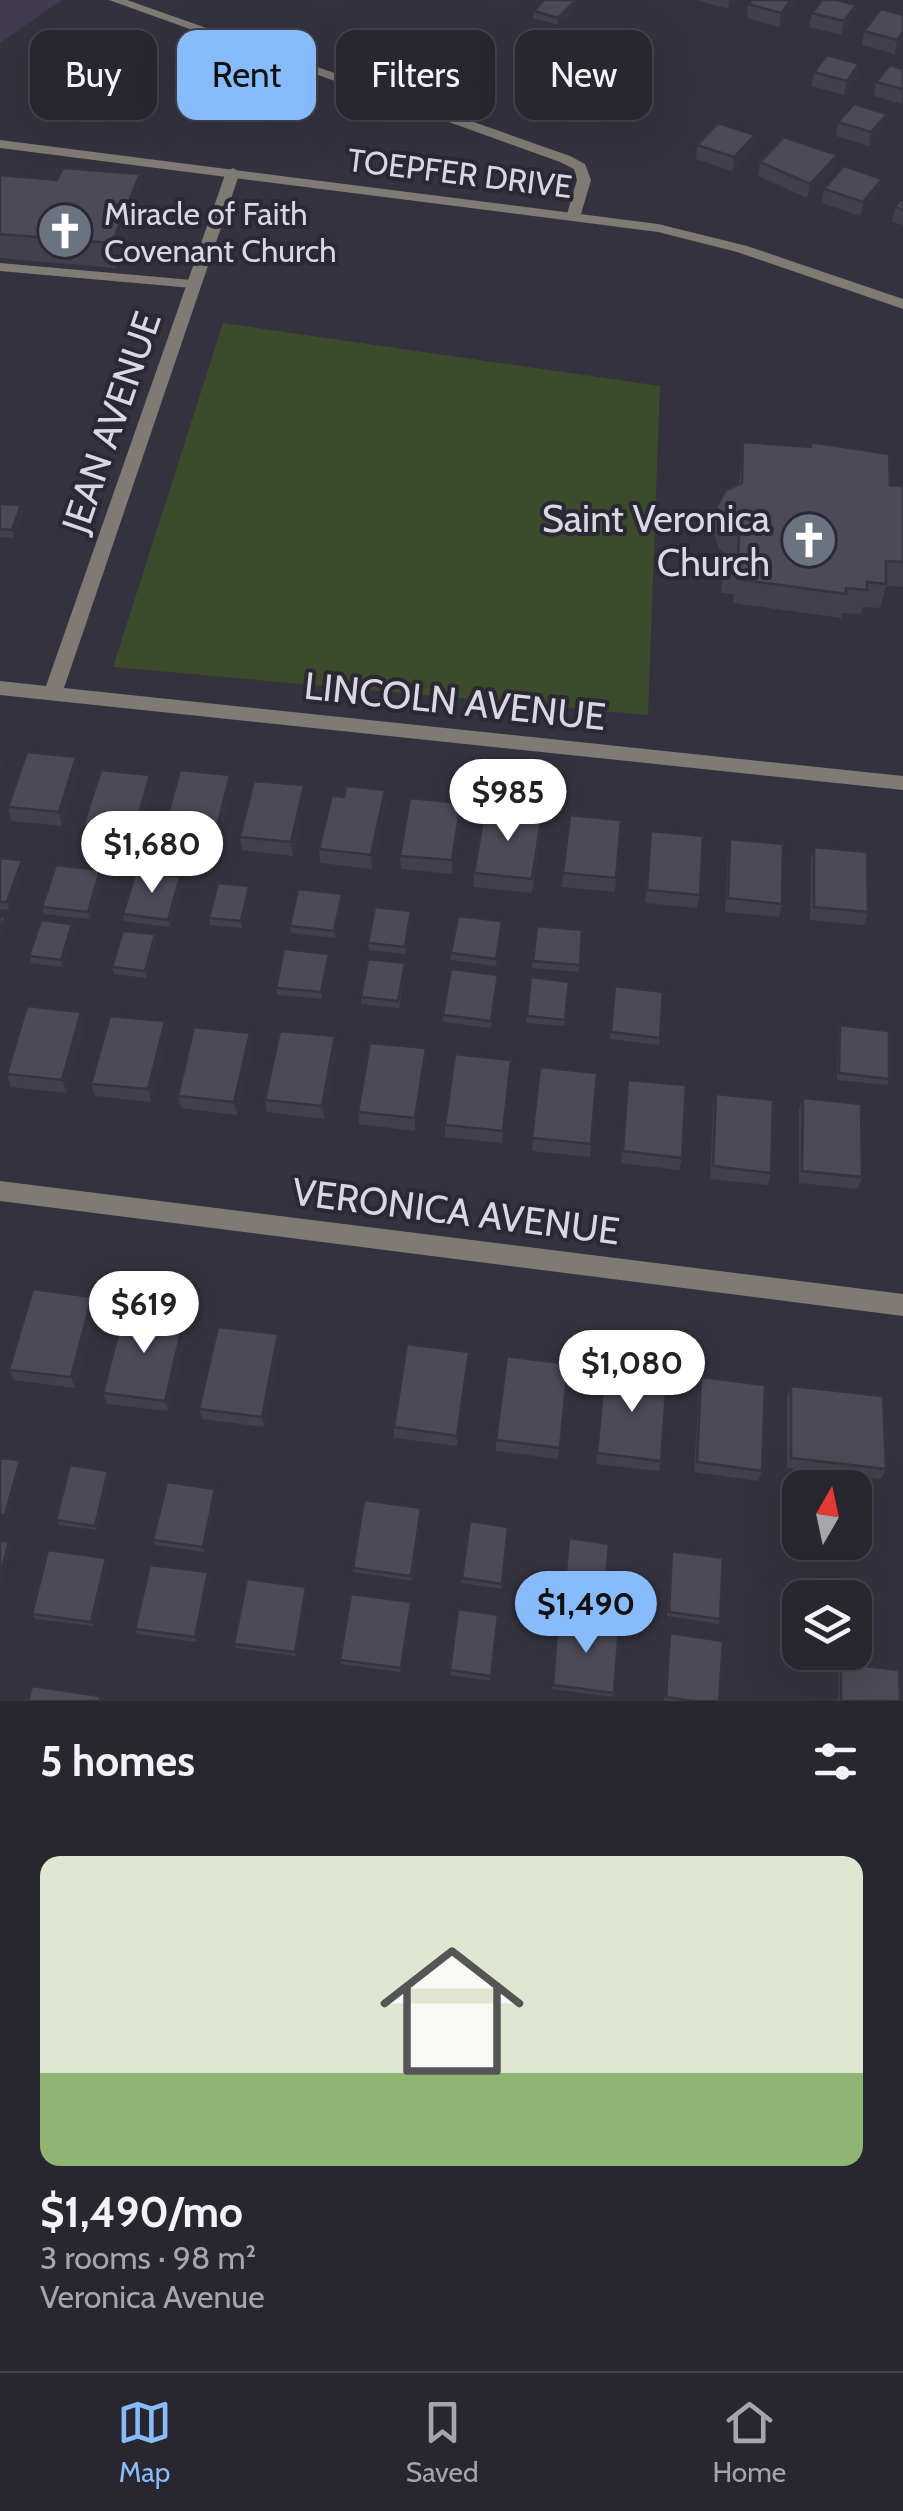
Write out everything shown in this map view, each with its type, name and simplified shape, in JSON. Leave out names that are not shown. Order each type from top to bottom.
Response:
[{"type":"street","points":[[115,0],[566,159],[580,166],[584,180],[574,214]]},
{"type":"street","name":"TOEPFER DRIVE","points":[[0,144],[574,214],[742,249],[903,304]]},
{"type":"street","name":"JEAN AVENUE","points":[[52,694],[233,172]]},
{"type":"street","name":"LINCOLN AVENUE","points":[[0,688],[903,782]]},
{"type":"street","name":"VERONICA AVENUE","points":[[0,1190],[903,1305]]},
{"type":"lane","points":[[0,266],[192,284]]},
{"type":"shaded area","points":[[0,0],[62,0],[0,43]]},
{"type":"green space","points":[[223,323],[660,386],[648,715],[113,667]]},
{"type":"building","points":[[544,0],[576,0],[558,18],[534,11]]},
{"type":"building","points":[[752,0],[791,0],[781,13],[748,4]]},
{"type":"building","points":[[822,0],[856,5],[844,21],[812,13]]},
{"type":"building","points":[[881,9],[903,15],[903,32],[897,40],[864,31]]},
{"type":"building","points":[[827,55],[859,64],[847,81],[814,72]]},
{"type":"building","points":[[890,65],[903,69],[903,89],[876,82]]},
{"type":"building","points":[[854,104],[887,114],[871,132],[838,122]]},
{"type":"building","points":[[718,123],[755,135],[734,157],[697,145]]},
{"type":"building","points":[[784,137],[837,155],[810,184],[760,162]]},
{"type":"building","points":[[844,166],[882,179],[863,202],[824,189]]},
{"type":"building","points":[[63,168],[140,174],[112,243],[0,234],[0,175],[57,180]]},
{"type":"building","name":"Saint Veronica Church","points":[[743,442],[811,447],[810,442],[889,454],[890,485],[903,486],[903,562],[886,561],[886,584],[867,582],[867,590],[846,588],[846,594],[737,579],[738,570],[725,569],[725,560],[738,561],[739,536],[722,525],[717,506],[726,490],[742,483]]},
{"type":"building","points":[[0,504],[21,505],[12,530],[0,529]]},
{"type":"building","points":[[27,752],[76,757],[59,812],[8,807]]},
{"type":"building","points":[[101,770],[150,775],[134,831],[83,826]]},
{"type":"building","points":[[180,770],[230,775],[216,831],[165,826]]},
{"type":"building","points":[[254,781],[304,785],[291,842],[240,837]]},
{"type":"building","points":[[346,786],[385,790],[371,855],[319,849],[332,795],[344,797]]},
{"type":"building","points":[[410,798],[461,803],[452,860],[400,856]]},
{"type":"building","points":[[485,808],[542,814],[532,879],[474,873]]},
{"type":"building","points":[[570,815],[621,820],[616,878],[563,873]]},
{"type":"building","points":[[651,831],[703,836],[700,895],[647,890]]},
{"type":"building","points":[[730,839],[783,844],[782,904],[728,898]]},
{"type":"building","points":[[814,847],[867,852],[868,912],[814,907]]},
{"type":"building","points":[[0,858],[22,860],[7,902],[0,902]]},
{"type":"building","points":[[56,865],[100,870],[88,912],[42,907]]},
{"type":"building","points":[[136,872],[180,877],[168,920],[123,914]]},
{"type":"building","points":[[218,883],[249,886],[241,921],[209,918]]},
{"type":"building","points":[[298,889],[342,894],[334,931],[290,926]]},
{"type":"building","points":[[375,907],[411,911],[405,947],[368,943]]},
{"type":"building","points":[[458,916],[502,921],[496,959],[451,953]]},
{"type":"building","points":[[41,920],[72,924],[61,960],[29,956]]},
{"type":"building","points":[[537,926],[582,930],[580,965],[533,961]]},
{"type":"building","points":[[123,931],[155,934],[145,971],[112,967]]},
{"type":"building","points":[[284,949],[329,954],[321,992],[276,988]]},
{"type":"building","points":[[368,959],[405,963],[398,1001],[361,997]]},
{"type":"building","points":[[451,969],[498,975],[491,1021],[443,1015]]},
{"type":"building","points":[[531,977],[569,982],[565,1020],[527,1016]]},
{"type":"building","points":[[615,986],[663,992],[660,1038],[611,1032]]},
{"type":"building","points":[[27,1006],[81,1012],[62,1080],[7,1074]]},
{"type":"building","points":[[110,1016],[165,1021],[148,1089],[91,1084]]},
{"type":"building","points":[[840,1025],[889,1031],[889,1079],[839,1073]]},
{"type":"building","points":[[194,1027],[250,1033],[234,1102],[178,1096]]},
{"type":"building","points":[[280,1031],[335,1036],[322,1106],[265,1100]]},
{"type":"building","points":[[370,1043],[426,1048],[415,1118],[358,1112]]},
{"type":"building","points":[[455,1054],[511,1060],[503,1131],[445,1125]]},
{"type":"building","points":[[540,1067],[597,1073],[591,1144],[532,1138]]},
{"type":"building","points":[[628,1080],[686,1085],[682,1158],[623,1151]]},
{"type":"building","points":[[716,1094],[773,1100],[771,1173],[713,1166]]},
{"type":"building","points":[[803,1098],[861,1104],[862,1177],[802,1171]]},
{"type":"building","points":[[33,1289],[92,1297],[71,1377],[9,1370]]},
{"type":"building","points":[[124,1311],[184,1319],[165,1401],[103,1393]]},
{"type":"building","points":[[218,1327],[278,1334],[262,1417],[199,1409]]},
{"type":"building","points":[[407,1344],[469,1352],[457,1436],[394,1427]]},
{"type":"building","points":[[507,1356],[568,1364],[560,1448],[496,1440]]},
{"type":"building","points":[[605,1369],[667,1377],[661,1461],[597,1453]]},
{"type":"building","points":[[701,1377],[765,1385],[762,1471],[697,1462]]},
{"type":"building","points":[[791,1386],[883,1396],[886,1469],[791,1458]]},
{"type":"building","points":[[0,1458],[20,1460],[5,1515],[0,1514]]},
{"type":"building","points":[[70,1465],[108,1471],[95,1526],[56,1520]]},
{"type":"building","points":[[167,1482],[215,1489],[203,1547],[153,1540]]},
{"type":"building","points":[[364,1500],[421,1508],[411,1576],[353,1568]]},
{"type":"building","points":[[470,1521],[508,1527],[502,1584],[462,1578]]},
{"type":"building","points":[[569,1538],[609,1544],[604,1602],[564,1597]]},
{"type":"building","points":[[0,1540],[9,1542],[0,1575]]},
{"type":"building","points":[[48,1550],[106,1558],[91,1622],[32,1614]]},
{"type":"building","points":[[672,1551],[723,1558],[720,1619],[669,1612]]},
{"type":"building","points":[[150,1565],[208,1572],[195,1637],[135,1629]]},
{"type":"building","points":[[247,1579],[306,1587],[295,1652],[234,1644]]},
{"type":"building","points":[[351,1594],[411,1602],[401,1668],[340,1660]]},
{"type":"building","points":[[458,1609],[498,1615],[491,1676],[450,1670]]},
{"type":"building","points":[[558,1618],[619,1626],[614,1693],[553,1685]]},
{"type":"building","points":[[670,1633],[723,1641],[719,1701],[666,1697]]},
{"type":"building","points":[[872,1667],[899,1670],[900,1701],[841,1701],[841,1670],[872,1670]]},
{"type":"building","points":[[32,1686],[100,1696],[99,1701],[28,1701]]},
{"type":"place","name":"Miracle of Faith Covenant Church","points":[[65,231]]},
{"type":"place","name":"Saint Veronica Church","points":[[809,540]]}]
